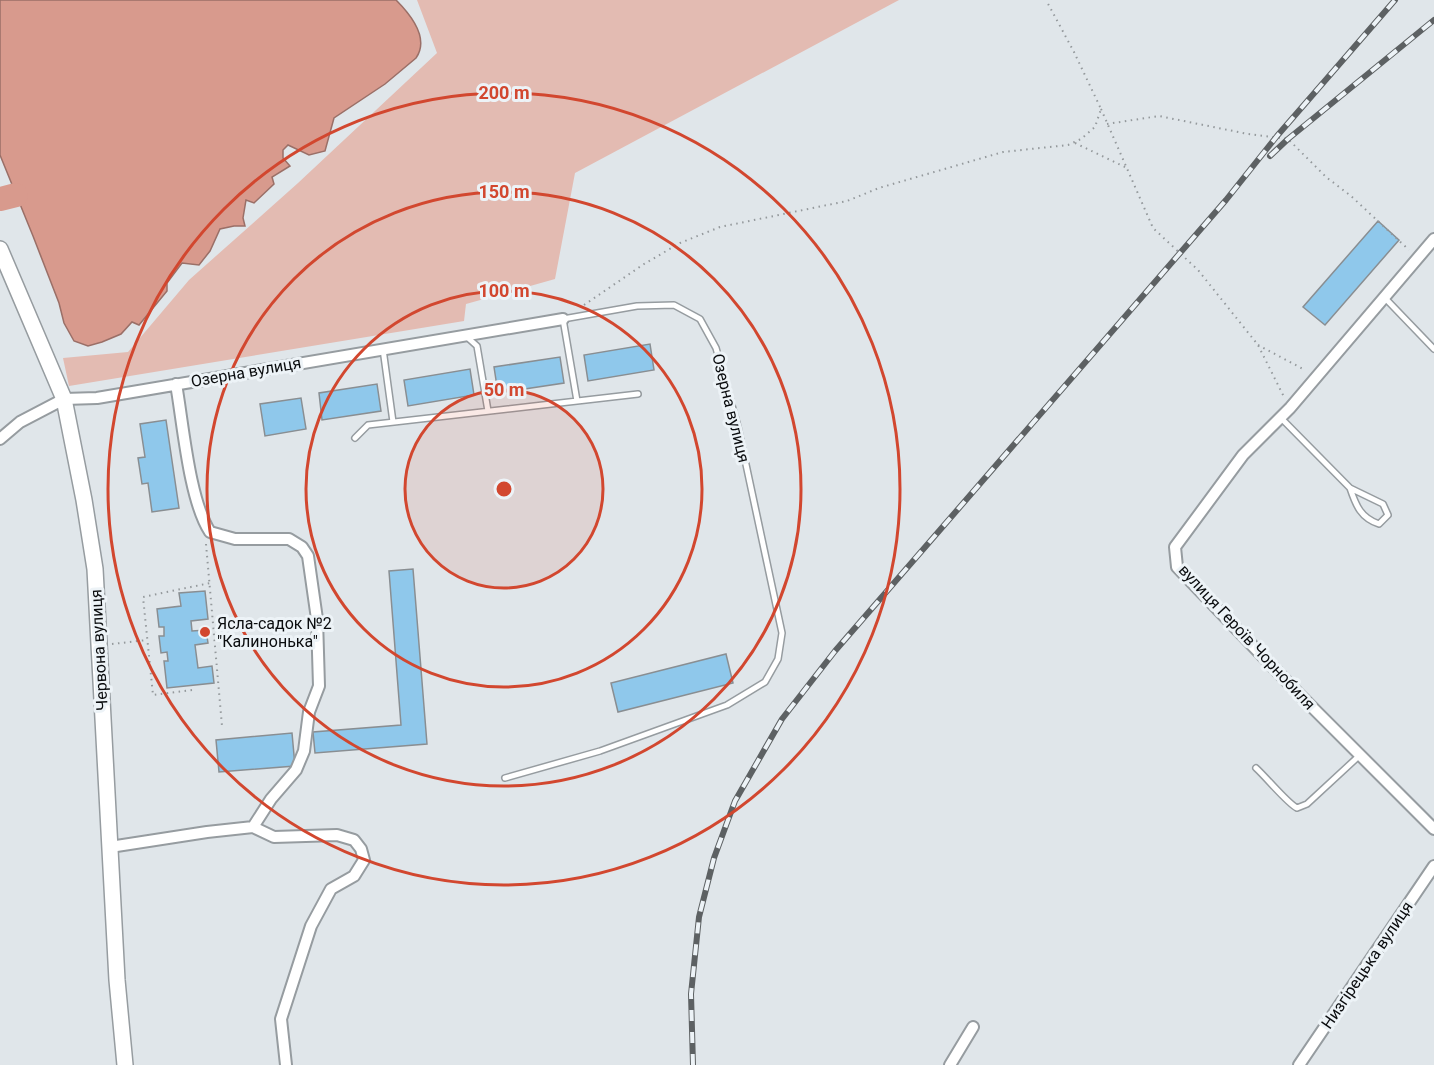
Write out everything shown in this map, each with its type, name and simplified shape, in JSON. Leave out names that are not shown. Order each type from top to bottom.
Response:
[{"type":"main road","name":"Червона вулиця","points":[[0,249],[64,399],[95,569],[117,980],[125,1065]]},
{"type":"street","name":"вулиця Героїв Чорнобиля","points":[[1434,239],[1290,408],[1243,455],[1175,547],[1177,567],[1434,829]]},
{"type":"street","name":"Озерна вулиця","points":[[64,399],[98,398],[563,319]]},
{"type":"street","points":[[176,384],[195,497],[204,524],[210,532],[235,539],[289,539],[302,547],[308,556],[317,619],[319,686],[309,712],[304,751],[296,770],[271,800],[253,827]]},
{"type":"street","points":[[0,439],[20,422],[64,399]]},
{"type":"street","points":[[110,847],[253,827],[274,837],[337,835],[354,840],[361,849],[364,860],[354,876],[331,889],[311,926],[281,1019],[286,1065]]},
{"type":"street","name":"Низгірецька вулиця","points":[[1300,1065],[1434,866]]},
{"type":"street","points":[[950,1065],[973,1027]]},
{"type":"lane","points":[[1384,297],[1434,349]]},
{"type":"lane","name":"Озерна вулиця","points":[[505,778],[600,752],[727,705],[765,682],[778,660],[782,643],[782,633],[738,427],[716,348],[700,319],[674,305],[637,306],[563,319]]},
{"type":"lane","points":[[563,319],[577,401]]},
{"type":"lane","points":[[465,335],[477,346],[488,411]]},
{"type":"lane","points":[[382,349],[393,422]]},
{"type":"lane","points":[[355,438],[368,425],[638,394]]},
{"type":"lane","points":[[1280,417],[1350,488],[1383,504],[1388,515],[1379,524],[1367,520],[1355,503],[1350,488]]},
{"type":"lane","points":[[1256,768],[1291,805],[1297,808],[1307,804],[1360,755]]},
{"type":"path","points":[[1046,0],[1074,52],[1154,228],[1198,270],[1258,345],[1290,408]]},
{"type":"path","points":[[563,319],[644,264],[680,243],[720,227],[847,201],[879,188],[1003,152],[1068,146],[1095,127],[1101,109]]},
{"type":"path","points":[[1107,124],[1159,116],[1248,134],[1288,139],[1326,177],[1351,196],[1418,258]]},
{"type":"path","points":[[1074,142],[1127,168]]},
{"type":"path","points":[[1258,345],[1316,376]]},
{"type":"path","points":[[204,524],[222,726]]},
{"type":"path","points":[[192,690],[153,695],[143,597],[210,584]]},
{"type":"path","points":[[109,644],[147,640]]},
{"type":"shaded area","points":[[0,0],[396,0],[412,19],[421,42],[416,58],[385,84],[334,118],[325,151],[309,155],[288,145],[283,150],[283,158],[290,166],[272,177],[274,184],[254,203],[246,200],[243,218],[245,226],[220,229],[210,251],[199,265],[182,263],[167,283],[167,291],[139,325],[132,322],[121,334],[88,346],[74,341],[64,323],[59,303],[0,155]]},
{"type":"shaded area","points":[[417,0],[899,0],[575,173],[555,279],[466,304],[464,321],[69,386],[63,358],[128,352],[189,280],[298,183],[437,53]]},
{"type":"building","points":[[1378,221],[1399,240],[1325,325],[1303,307]]},
{"type":"building","points":[[650,344],[654,370],[588,381],[584,355]]},
{"type":"building","points":[[560,357],[564,383],[498,393],[494,367]]},
{"type":"building","points":[[470,369],[474,395],[408,406],[404,380]]},
{"type":"building","points":[[377,384],[381,411],[322,420],[319,393]]},
{"type":"building","points":[[301,398],[306,429],[265,436],[260,404]]},
{"type":"building","points":[[166,420],[179,508],[152,512],[148,483],[142,484],[138,458],[145,457],[140,424]]},
{"type":"building","points":[[413,569],[427,744],[315,753],[313,732],[401,725],[389,571]]},
{"type":"building","points":[[205,591],[208,619],[191,621],[192,631],[206,630],[208,643],[195,645],[198,668],[212,666],[214,683],[167,688],[164,661],[168,661],[167,652],[161,653],[159,636],[164,636],[164,627],[159,627],[157,609],[181,606],[179,593]]},
{"type":"building","points":[[726,654],[733,683],[618,712],[611,683]]},
{"type":"building","points":[[292,733],[295,766],[219,772],[216,740]]},
{"type":"waterway","points":[[0,199],[16,195]]},
{"type":"railway","points":[[693,1065],[691,994],[699,917],[714,858],[735,801],[782,719],[835,651],[1226,200],[1277,136],[1395,0]]},
{"type":"railway","points":[[1270,156],[1434,20]]},
{"type":"place","name":"Ясла-садок №2 \"Калинонька\"","points":[[205,632]]}]
